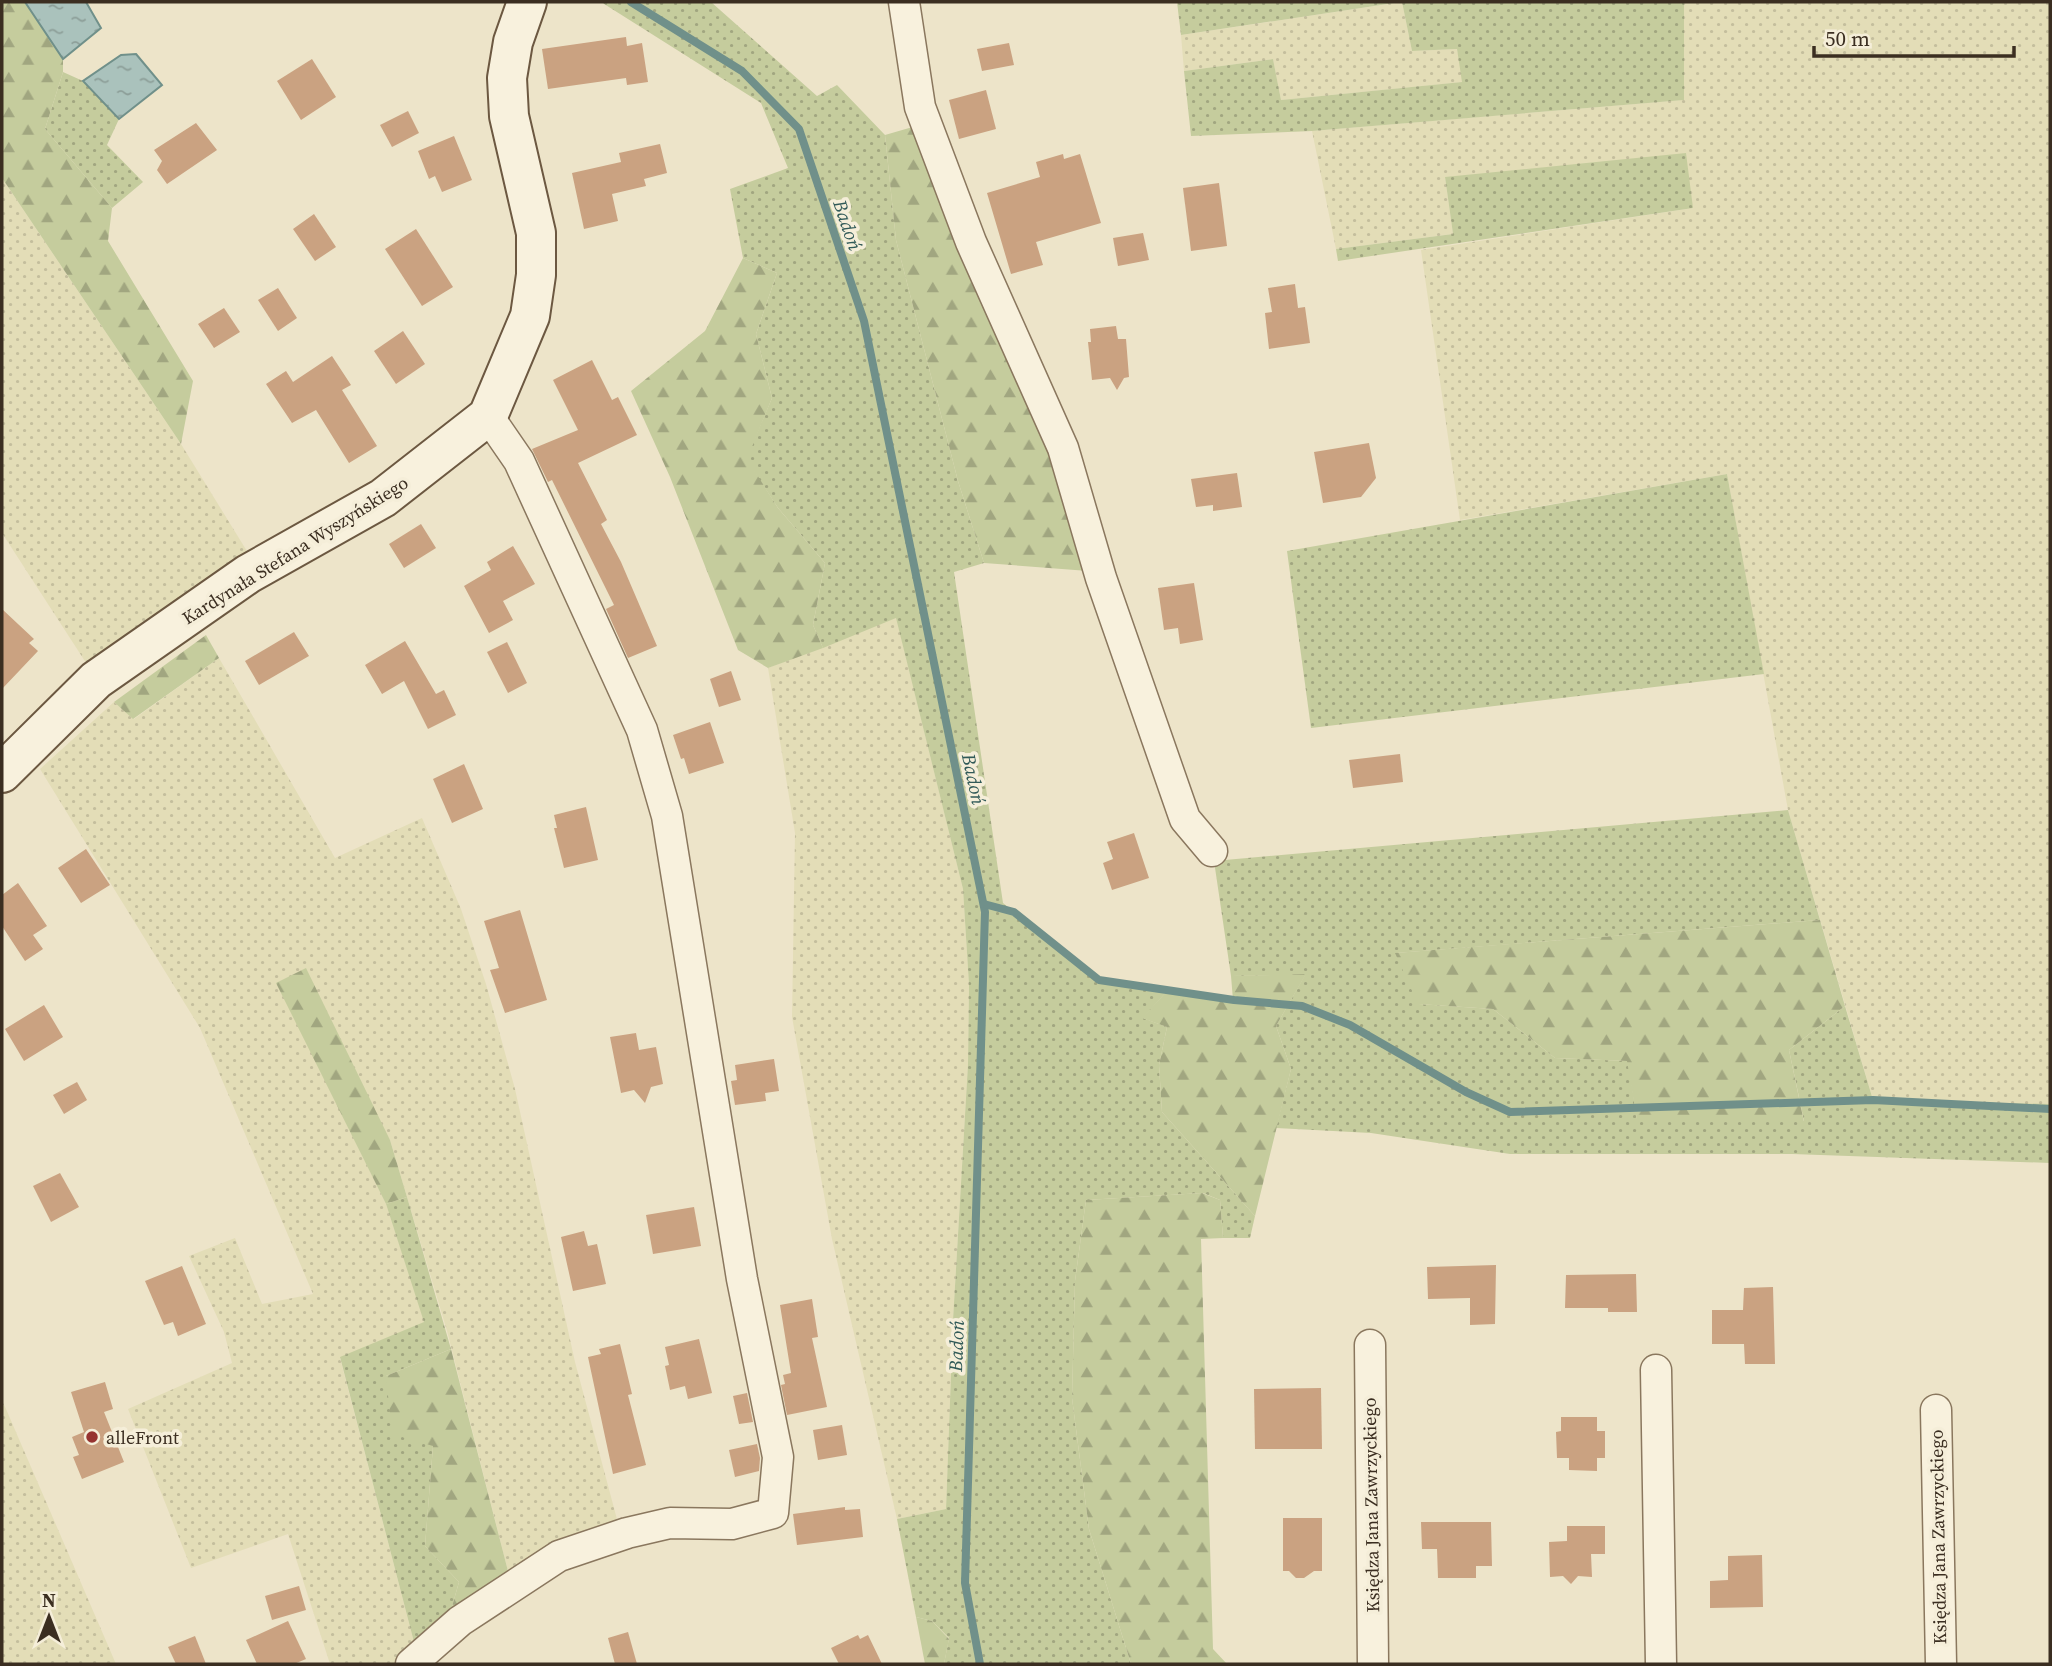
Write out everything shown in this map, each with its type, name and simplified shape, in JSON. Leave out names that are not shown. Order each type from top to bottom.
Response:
[{"type":"street","name":"Kardynała Stefana Wyszyńskiego","points":[[2,773],[96,680],[248,574],[383,498],[488,416],[530,316],[536,275],[536,233],[509,116],[507,78],[513,42],[527,2]]},
{"type":"street","points":[[904,2],[920,107],[971,242],[1063,448],[1101,578],[1185,819],[1212,851]]},
{"type":"street","points":[[411,1664],[460,1621],[559,1556],[627,1533],[670,1523],[732,1524],[773,1513],[778,1457],[742,1279],[667,816],[642,730],[519,461],[488,416]]},
{"type":"street","name":"Księdza Jana Zawrzyckiego","points":[[1370,1345],[1373,1664]]},
{"type":"street","points":[[1656,1370],[1661,1664]]},
{"type":"street","name":"Księdza Jana Zawrzyckiego","points":[[1936,1410],[1941,1664]]},
{"type":"shaded area","points":[[1402,2],[1412,51],[1457,49],[1463,82],[1281,100],[1273,59],[1184,71],[1181,35]]},
{"type":"shaded area","points":[[1684,2],[2050,2],[2050,1109],[1873,1100],[1788,810],[1727,474],[1460,520],[1421,250],[1693,208],[1445,177],[1453,234],[1336,249],[1312,131],[1683,100]]},
{"type":"shaded area","points":[[2,178],[181,444],[250,556],[90,669],[2,533]]},
{"type":"shaded area","points":[[896,617],[963,889],[969,985],[968,1064],[953,1320],[946,1509],[897,1519],[832,1239],[792,1017],[795,833],[768,668]]},
{"type":"shaded area","points":[[219,658],[335,858],[422,818],[461,909],[486,984],[515,1089],[575,1362],[618,1523],[509,1575],[447,1331],[390,1140],[277,982],[386,1204],[425,1322],[340,1358],[415,1646],[398,1664],[330,1664],[288,1534],[191,1568],[128,1409],[232,1363],[224,1332],[189,1256],[235,1238],[262,1304],[313,1294],[200,1028],[40,769],[114,702],[134,719]]},
{"type":"shaded area","points":[[2,1401],[6,1409],[116,1664],[2,1664]]},
{"type":"green space","points":[[2,2],[25,2],[63,59],[63,72],[45,129],[112,208],[108,241],[193,381],[181,444],[2,178]]},
{"type":"green space","points":[[601,2],[711,2],[817,96],[837,85],[885,135],[896,240],[958,481],[984,563],[954,572],[1003,903],[1099,980],[1168,990],[1143,1018],[1167,1027],[1159,1065],[1162,1112],[1255,1216],[1250,1238],[1223,1238],[1220,1200],[1203,1193],[1086,1200],[1075,1281],[1072,1398],[1089,1529],[1131,1664],[944,1664],[949,1638],[932,1621],[916,1617],[897,1519],[946,1509],[953,1320],[968,1064],[969,985],[963,889],[896,618],[823,648],[813,625],[825,563],[778,508],[746,459],[772,398],[756,334],[777,273],[743,258],[730,189],[788,168],[761,103]]},
{"type":"green space","points":[[1177,2],[1401,2],[1181,35]]},
{"type":"green space","points":[[1402,2],[1684,2],[1684,100],[1312,131],[1191,136],[1184,71],[1273,59],[1281,100],[1462,82],[1457,49],[1412,51]]},
{"type":"green space","points":[[63,72],[83,81],[119,119],[107,145],[143,182],[112,208],[45,129]]},
{"type":"green space","points":[[916,126],[1049,448],[1088,571],[984,563],[958,481],[896,240],[885,135]]},
{"type":"green space","points":[[1686,153],[1693,208],[1338,261],[1336,249],[1453,234],[1445,177]]},
{"type":"green space","points":[[743,258],[777,273],[756,334],[772,398],[747,459],[778,508],[825,563],[813,625],[823,648],[768,668],[738,650],[670,477],[631,391],[705,331]]},
{"type":"green space","points":[[1727,474],[1764,674],[1311,728],[1287,551]]},
{"type":"green space","points":[[206,635],[219,658],[133,719],[114,702]]},
{"type":"green space","points":[[1788,810],[1820,920],[1396,953],[1419,1004],[1493,1009],[1555,1058],[1628,1061],[1637,1119],[1804,1121],[1789,1050],[1845,1006],[1873,1100],[2050,1104],[2050,1163],[1792,1154],[1510,1154],[1371,1133],[1276,1128],[1291,1069],[1276,1026],[1305,975],[1231,976],[1214,861]]},
{"type":"green space","points":[[1820,920],[1845,1006],[1789,1050],[1804,1122],[1637,1120],[1627,1061],[1555,1058],[1493,1009],[1418,1004],[1395,953]]},
{"type":"green space","points":[[306,968],[390,1140],[407,1197],[386,1204],[276,983]]},
{"type":"green space","points":[[1306,974],[1276,1026],[1291,1069],[1255,1216],[1162,1112],[1159,1065],[1167,1027],[1142,1018],[1168,990],[1233,1000],[1231,976]]},
{"type":"green space","points":[[1202,1193],[1220,1200],[1223,1238],[1201,1239],[1213,1649],[1227,1664],[1131,1664],[1089,1529],[1072,1398],[1075,1281],[1086,1200]]},
{"type":"green space","points":[[407,1197],[451,1349],[386,1376],[433,1446],[425,1546],[459,1582],[449,1617],[415,1646],[340,1357],[424,1322],[386,1204]]},
{"type":"green space","points":[[451,1349],[509,1575],[449,1617],[459,1582],[425,1546],[433,1446],[392,1434],[386,1376]]},
{"type":"green space","points":[[916,1617],[932,1621],[949,1639],[944,1664],[925,1664]]},
{"type":"water","points":[[25,2],[86,2],[101,28],[63,59]]},
{"type":"water","points":[[136,54],[162,85],[119,119],[83,81],[121,55]]},
{"type":"building","points":[[626,37],[627,46],[642,43],[648,82],[627,85],[626,78],[548,89],[542,49]]},
{"type":"building","points":[[1009,43],[1014,65],[982,71],[977,49]]},
{"type":"building","points":[[312,59],[336,97],[301,120],[277,81]]},
{"type":"building","points":[[986,90],[996,129],[959,139],[949,100]]},
{"type":"building","points":[[408,111],[419,133],[392,147],[380,125]]},
{"type":"building","points":[[196,123],[217,150],[167,184],[157,170],[162,161],[154,150]]},
{"type":"building","points":[[454,136],[472,180],[442,192],[435,176],[429,179],[418,151]]},
{"type":"building","points":[[660,144],[667,173],[644,179],[646,186],[612,194],[618,221],[584,229],[572,173],[621,162],[619,153]]},
{"type":"building","points":[[1063,154],[1064,159],[1080,154],[1101,223],[1036,242],[1043,265],[1011,274],[987,193],[1040,177],[1036,162]]},
{"type":"building","points":[[1219,183],[1227,246],[1191,251],[1183,188]]},
{"type":"building","points":[[314,214],[336,247],[315,261],[293,229]]},
{"type":"building","points":[[416,229],[453,287],[422,306],[385,249]]},
{"type":"building","points":[[1143,233],[1149,260],[1118,266],[1113,238]]},
{"type":"building","points":[[1295,284],[1298,308],[1305,307],[1310,343],[1269,349],[1265,313],[1272,312],[1268,288]]},
{"type":"building","points":[[278,288],[297,318],[278,331],[258,300]]},
{"type":"building","points":[[224,308],[240,332],[214,348],[198,324]]},
{"type":"building","points":[[1116,326],[1118,339],[1126,339],[1129,377],[1124,378],[1117,390],[1110,378],[1092,380],[1088,342],[1091,342],[1090,329]]},
{"type":"building","points":[[403,331],[425,364],[396,384],[374,351]]},
{"type":"building","points":[[332,356],[351,385],[342,390],[377,446],[349,463],[316,410],[292,423],[266,384],[286,371],[293,382]]},
{"type":"building","points":[[592,360],[612,400],[618,397],[637,435],[578,463],[607,520],[601,524],[621,562],[657,646],[628,658],[606,609],[614,605],[552,480],[548,482],[532,449],[578,430],[553,380]]},
{"type":"building","points":[[1369,443],[1376,478],[1361,497],[1323,503],[1314,452]]},
{"type":"building","points":[[1237,473],[1242,507],[1213,511],[1213,505],[1196,507],[1191,479]]},
{"type":"building","points":[[421,524],[436,548],[404,568],[389,544]]},
{"type":"building","points":[[513,546],[535,584],[503,601],[513,620],[489,633],[464,586],[491,570],[487,562]]},
{"type":"building","points":[[1194,583],[1203,640],[1180,644],[1178,628],[1164,630],[1158,588]]},
{"type":"building","points":[[2,609],[34,639],[29,643],[38,651],[2,689]]},
{"type":"building","points":[[294,632],[309,656],[259,685],[245,661]]},
{"type":"building","points":[[405,641],[436,694],[444,690],[456,715],[428,729],[404,681],[382,694],[365,665]]},
{"type":"building","points":[[507,642],[527,683],[508,693],[487,652]]},
{"type":"building","points":[[731,671],[741,700],[719,707],[710,679]]},
{"type":"building","points":[[710,722],[724,763],[689,774],[673,735]]},
{"type":"building","points":[[1400,754],[1403,782],[1353,788],[1349,760]]},
{"type":"building","points":[[464,764],[483,809],[452,823],[433,779]]},
{"type":"building","points":[[586,807],[598,860],[564,868],[554,828],[557,828],[554,815]]},
{"type":"building","points":[[1134,833],[1149,878],[1112,890],[1103,863],[1113,859],[1107,842]]},
{"type":"building","points":[[86,849],[110,885],[81,903],[58,868]]},
{"type":"building","points":[[18,883],[47,926],[33,935],[43,949],[25,961],[2,926],[2,895]]},
{"type":"building","points":[[520,910],[547,1000],[505,1013],[490,970],[499,968],[484,921]]},
{"type":"building","points":[[44,1005],[63,1037],[24,1061],[5,1029]]},
{"type":"building","points":[[636,1033],[639,1050],[656,1047],[663,1084],[651,1087],[645,1103],[634,1090],[621,1093],[610,1037]]},
{"type":"building","points":[[774,1059],[779,1091],[765,1093],[766,1101],[735,1105],[731,1081],[737,1080],[735,1065]]},
{"type":"building","points":[[77,1082],[87,1100],[64,1114],[53,1095]]},
{"type":"building","points":[[60,1173],[79,1207],[51,1222],[33,1186]]},
{"type":"building","points":[[694,1207],[701,1246],[653,1254],[646,1215]]},
{"type":"building","points":[[584,1231],[588,1246],[597,1244],[606,1284],[573,1291],[561,1237]]},
{"type":"building","points":[[1496,1265],[1495,1324],[1470,1325],[1470,1298],[1428,1299],[1427,1267]]},
{"type":"building","points":[[182,1266],[206,1324],[178,1336],[173,1322],[164,1325],[145,1281]]},
{"type":"building","points":[[1636,1274],[1637,1312],[1608,1312],[1608,1308],[1565,1308],[1566,1275]]},
{"type":"building","points":[[1773,1287],[1775,1364],[1745,1364],[1744,1344],[1712,1344],[1712,1310],[1743,1310],[1744,1288]]},
{"type":"building","points":[[812,1299],[818,1337],[812,1338],[827,1407],[787,1415],[781,1385],[785,1384],[783,1375],[791,1373],[780,1305]]},
{"type":"building","points":[[699,1339],[712,1393],[688,1399],[685,1386],[670,1390],[665,1366],[669,1365],[665,1347]]},
{"type":"building","points":[[620,1344],[632,1394],[628,1395],[646,1465],[613,1474],[588,1357],[601,1354],[599,1349]]},
{"type":"building","points":[[105,1382],[113,1409],[104,1412],[124,1462],[82,1479],[73,1457],[79,1455],[72,1437],[84,1432],[71,1392]]},
{"type":"building","points":[[1321,1388],[1322,1449],[1255,1449],[1254,1389]]},
{"type":"building","points":[[747,1393],[753,1422],[739,1424],[733,1396]]},
{"type":"building","points":[[1561,1417],[1597,1417],[1597,1431],[1605,1431],[1605,1458],[1597,1458],[1597,1471],[1569,1470],[1569,1458],[1557,1458],[1556,1432],[1561,1431]]},
{"type":"building","points":[[842,1425],[847,1455],[818,1460],[813,1430]]},
{"type":"building","points":[[757,1444],[759,1471],[735,1477],[729,1450]]},
{"type":"building","points":[[845,1507],[845,1510],[860,1509],[863,1537],[797,1545],[793,1514]]},
{"type":"building","points":[[1283,1518],[1322,1518],[1322,1571],[1296,1578],[1289,1571],[1283,1571]]},
{"type":"building","points":[[1421,1522],[1491,1522],[1492,1566],[1476,1566],[1476,1578],[1438,1578],[1437,1549],[1422,1549]]},
{"type":"building","points":[[1567,1526],[1605,1526],[1605,1554],[1591,1554],[1592,1577],[1578,1576],[1571,1584],[1563,1576],[1550,1577],[1549,1542],[1567,1541]]},
{"type":"building","points":[[1762,1555],[1763,1607],[1710,1608],[1710,1581],[1728,1580],[1728,1556]]},
{"type":"building","points":[[299,1586],[306,1610],[272,1620],[265,1596]]},
{"type":"building","points":[[288,1621],[306,1659],[294,1664],[257,1664],[246,1640]]},
{"type":"building","points":[[628,1632],[637,1664],[615,1664],[608,1638]]},
{"type":"building","points":[[858,1635],[860,1639],[868,1635],[882,1664],[839,1664],[831,1648]]},
{"type":"building","points":[[195,1636],[206,1664],[176,1664],[168,1647]]},
{"type":"waterway","name":"Badoń","points":[[631,2],[742,71],[799,129],[864,321],[985,912],[965,1583],[980,1664]]},
{"type":"waterway","points":[[984,904],[1014,912],[1099,980],[1234,1000],[1302,1006],[1350,1025],[1466,1092],[1510,1112],[1873,1100],[2050,1109]]},
{"type":"place","name":"alleFront","points":[[92,1437]]}]
